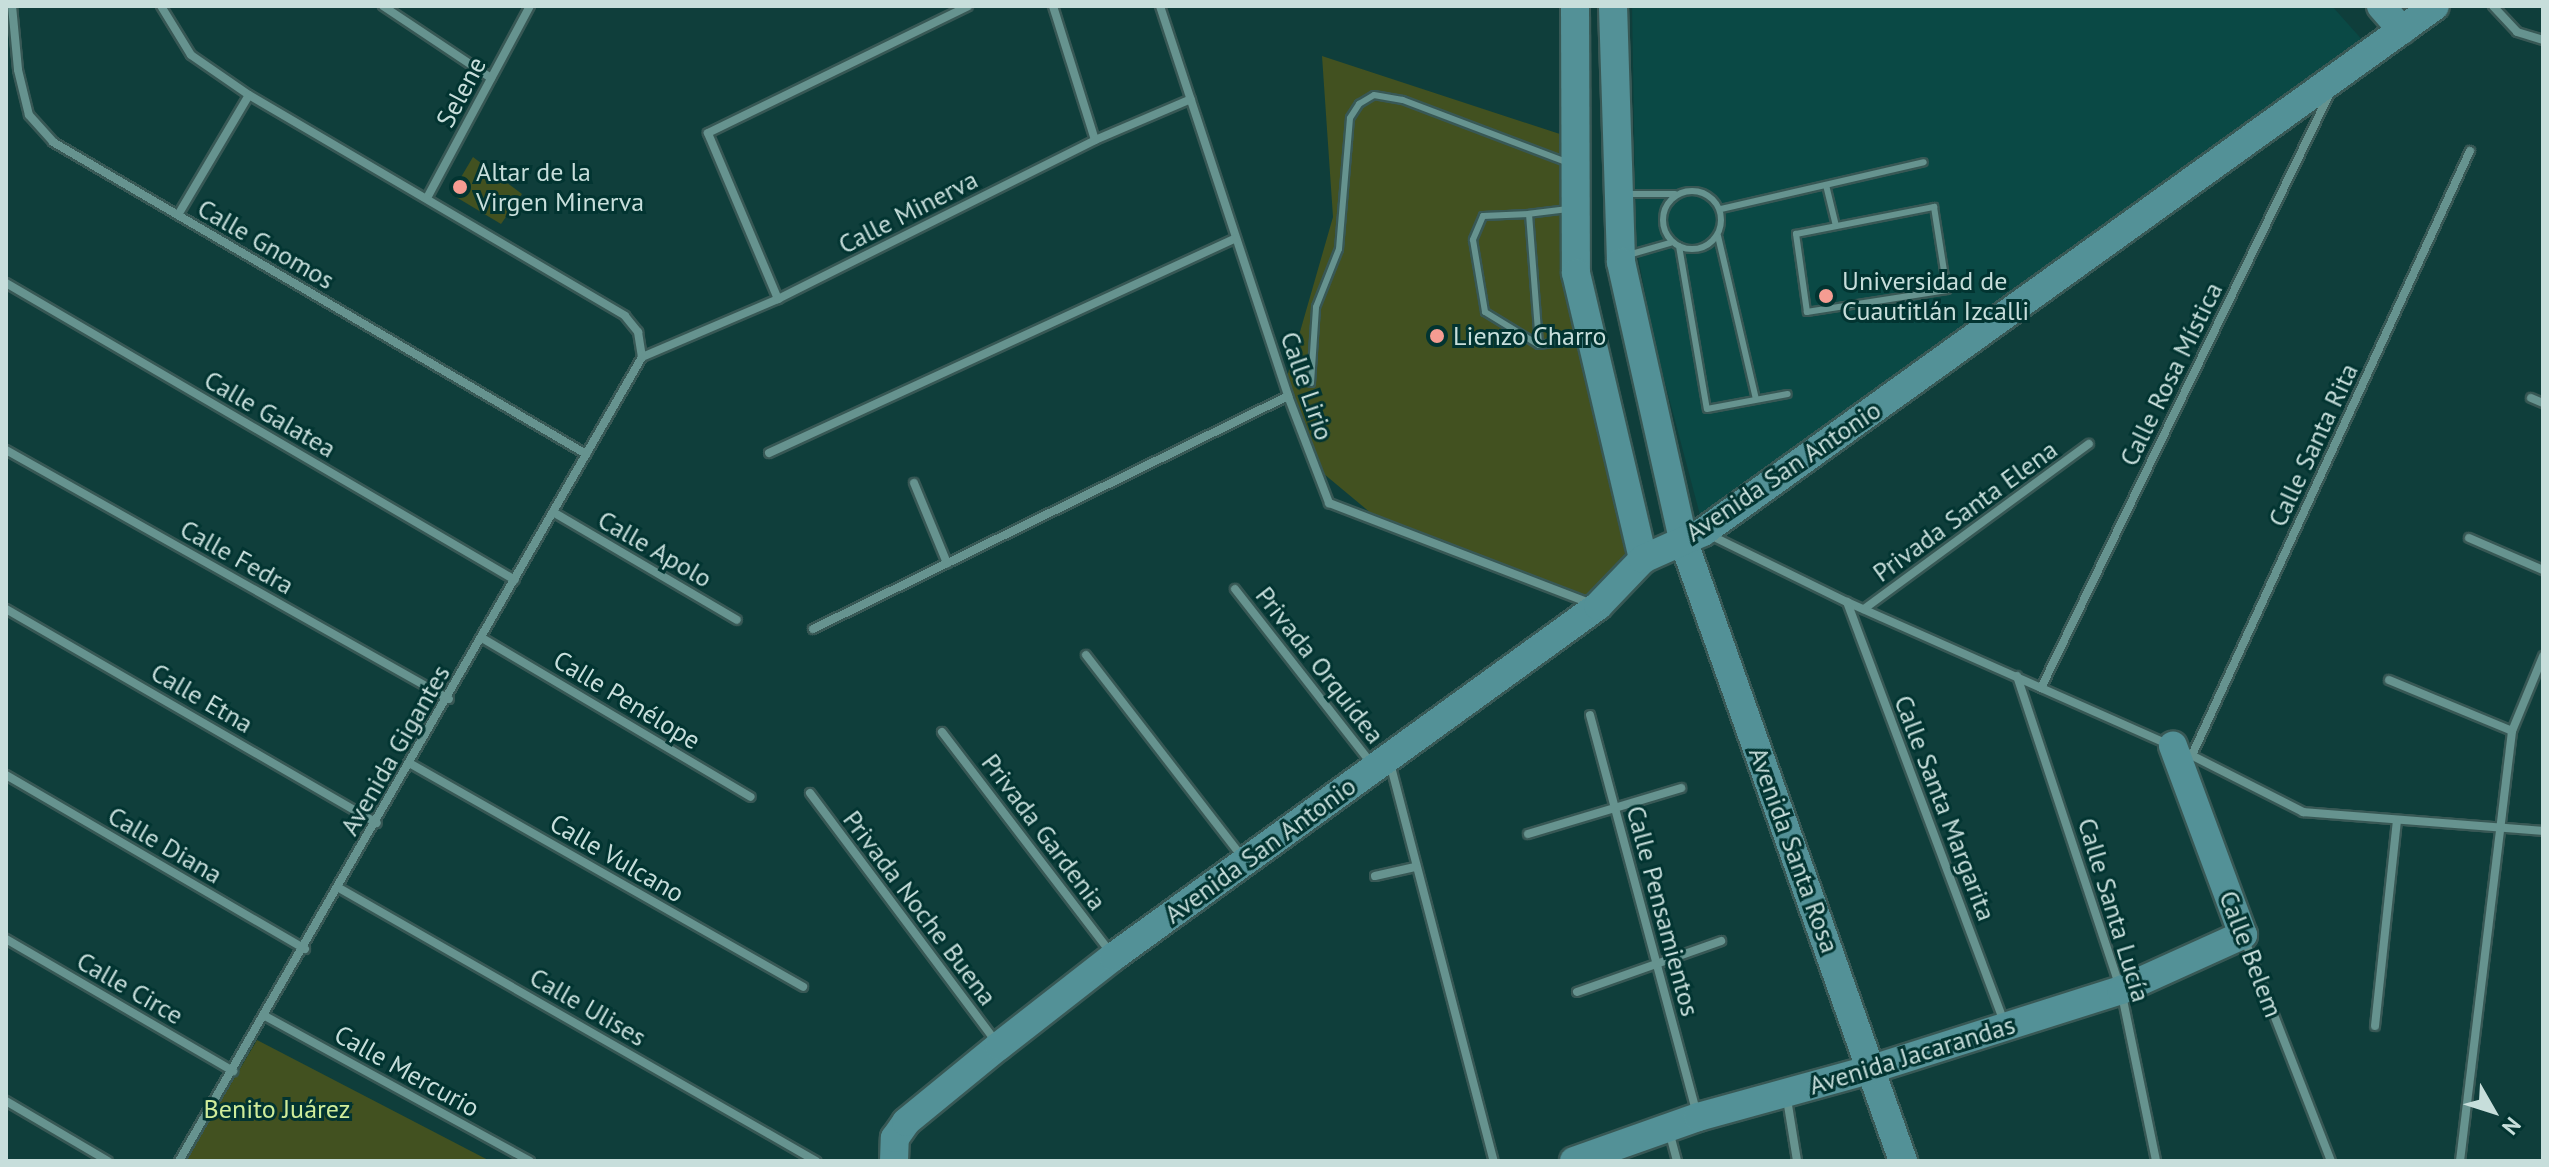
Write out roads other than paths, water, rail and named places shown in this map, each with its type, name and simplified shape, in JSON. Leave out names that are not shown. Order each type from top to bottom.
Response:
[{"type":"street","name":"Calle Gnomos","points":[[12,6],[10,28],[25,100],[37,124],[53,142],[586,454]]},
{"type":"street","points":[[161,6],[191,55],[249,95],[625,316],[638,332],[642,357]]},
{"type":"street","points":[[383,6],[491,78]]},
{"type":"street","name":"Selene","points":[[427,198],[530,6]]},
{"type":"street","points":[[778,299],[708,133],[968,6]]},
{"type":"street","points":[[1053,6],[1095,140]]},
{"type":"street","name":"Calle Lirio","points":[[1160,6],[1288,396],[1329,503],[1598,606]]},
{"type":"street","points":[[2381,6],[2402,30]]},
{"type":"street","name":"Avenida San Antonio","points":[[894,1161],[895,1138],[906,1122],[999,1046],[1113,957],[1598,606],[1643,559],[1693,536],[2435,6]]},
{"type":"street","points":[[2493,6],[2517,32],[2543,40]]},
{"type":"street","points":[[1612,8],[1575,8],[1576,273],[1588,337],[1643,559]]},
{"type":"street","name":"Avenida Santa Rosa","points":[[1612,8],[1621,257],[1693,536],[1903,1161]]},
{"type":"street","name":"Calle Rosa Mística","points":[[2041,688],[2337,77]]},
{"type":"street","points":[[178,215],[249,95]]},
{"type":"street","name":"Calle Minerva","points":[[642,357],[778,299],[1095,140],[1191,99]]},
{"type":"street","name":"Calle Santa Rita","points":[[2182,751],[2470,151]]},
{"type":"street","points":[[769,453],[1236,238]]},
{"type":"street","name":"Calle Galatea","points":[[6,283],[515,580]]},
{"type":"street","name":"Avenida Gigantes","points":[[179,1161],[449,699],[642,357]]},
{"type":"street","points":[[813,629],[1288,396]]},
{"type":"street","points":[[2531,398],[2543,403]]},
{"type":"street","name":"Privada Santa Elena","points":[[1864,609],[2089,444]]},
{"type":"street","name":"Calle Fedra","points":[[6,450],[449,699]]},
{"type":"street","points":[[914,483],[947,563]]},
{"type":"street","name":"Calle Apolo","points":[[553,512],[737,620]]},
{"type":"street","points":[[1693,536],[2017,676],[2182,751],[2303,812],[2543,831]]},
{"type":"street","points":[[2469,538],[2543,570]]},
{"type":"street","name":"Privada Orquídea","points":[[1235,589],[1381,761]]},
{"type":"street","name":"Calle Santa Margarita","points":[[1847,602],[2006,1028]]},
{"type":"street","name":"Calle Etna","points":[[6,609],[377,823]]},
{"type":"street","name":"Calle Penélope","points":[[482,638],[751,797]]},
{"type":"street","points":[[1086,655],[1245,861]]},
{"type":"street","points":[[2460,1161],[2512,731],[2543,656]]},
{"type":"street","name":"Calle Santa Lucía","points":[[2017,676],[2121,990],[2156,1161]]},
{"type":"street","points":[[2389,680],[2512,731]]},
{"type":"street","name":"Calle Pensamientos","points":[[1590,715],[1698,1117]]},
{"type":"street","name":"Privada Gardenia","points":[[942,732],[1113,957]]},
{"type":"street","name":"Calle Belem","points":[[2182,751],[2243,935],[2331,1161]]},
{"type":"street","points":[[1381,761],[1415,867],[1494,1161]]},
{"type":"street","name":"Calle Vulcano","points":[[411,764],[803,987]]},
{"type":"street","name":"Calle Diana","points":[[6,775],[305,949]]},
{"type":"street","points":[[1528,834],[1681,788]]},
{"type":"street","name":"Privada Noche Buena","points":[[810,793],[999,1046]]},
{"type":"street","points":[[2375,1026],[2397,820]]},
{"type":"street","points":[[1375,876],[1415,867]]},
{"type":"street","name":"Calle Ulises","points":[[339,888],[816,1161]]},
{"type":"street","name":"Avenida Jacarandas","points":[[1574,1161],[1698,1117],[1872,1069],[2121,990],[2243,935]]},
{"type":"street","name":"Calle Circe","points":[[6,939],[233,1071]]},
{"type":"street","points":[[1577,992],[1721,941]]},
{"type":"street","name":"Calle Mercurio","points":[[265,1016],[530,1161]]},
{"type":"street","points":[[1786,1093],[1797,1161]]},
{"type":"street","points":[[6,1101],[108,1161]]},
{"type":"street","points":[[1668,1128],[1677,1161]]},
{"type":"lane","points":[[1311,383],[1316,307],[1339,249],[1350,118],[1359,104],[1374,95],[1403,100],[1575,166]]},
{"type":"lane","points":[[1721,209],[1924,162]]},
{"type":"lane","points":[[1826,185],[1836,226]]},
{"type":"lane","points":[[1619,194],[1702,191],[1721,209]]},
{"type":"lane","points":[[1670,243],[1661,217],[1675,194]]},
{"type":"lane","points":[[1934,207],[1947,290],[1807,312],[1796,234],[1836,226],[1934,207]]},
{"type":"lane","points":[[1575,208],[1483,216],[1473,240],[1485,312],[1539,345],[1588,337]]},
{"type":"lane","points":[[1721,209],[1718,236],[1756,399]]},
{"type":"lane","points":[[1529,214],[1539,345]]},
{"type":"lane","points":[[1621,257],[1670,243],[1695,251],[1718,236]]},
{"type":"lane","points":[[1679,246],[1707,409],[1788,394]]},
{"type":"place","name":"Altar de la Virgen Minerva","points":[[460,187]]},
{"type":"place","name":"Universidad de Cuautitlán Izcalli","points":[[1826,296]]},
{"type":"place","name":"Lienzo Charro","points":[[1437,336]]},
{"type":"park label","name":"Benito Juárez","points":[[277,1109]]}]
